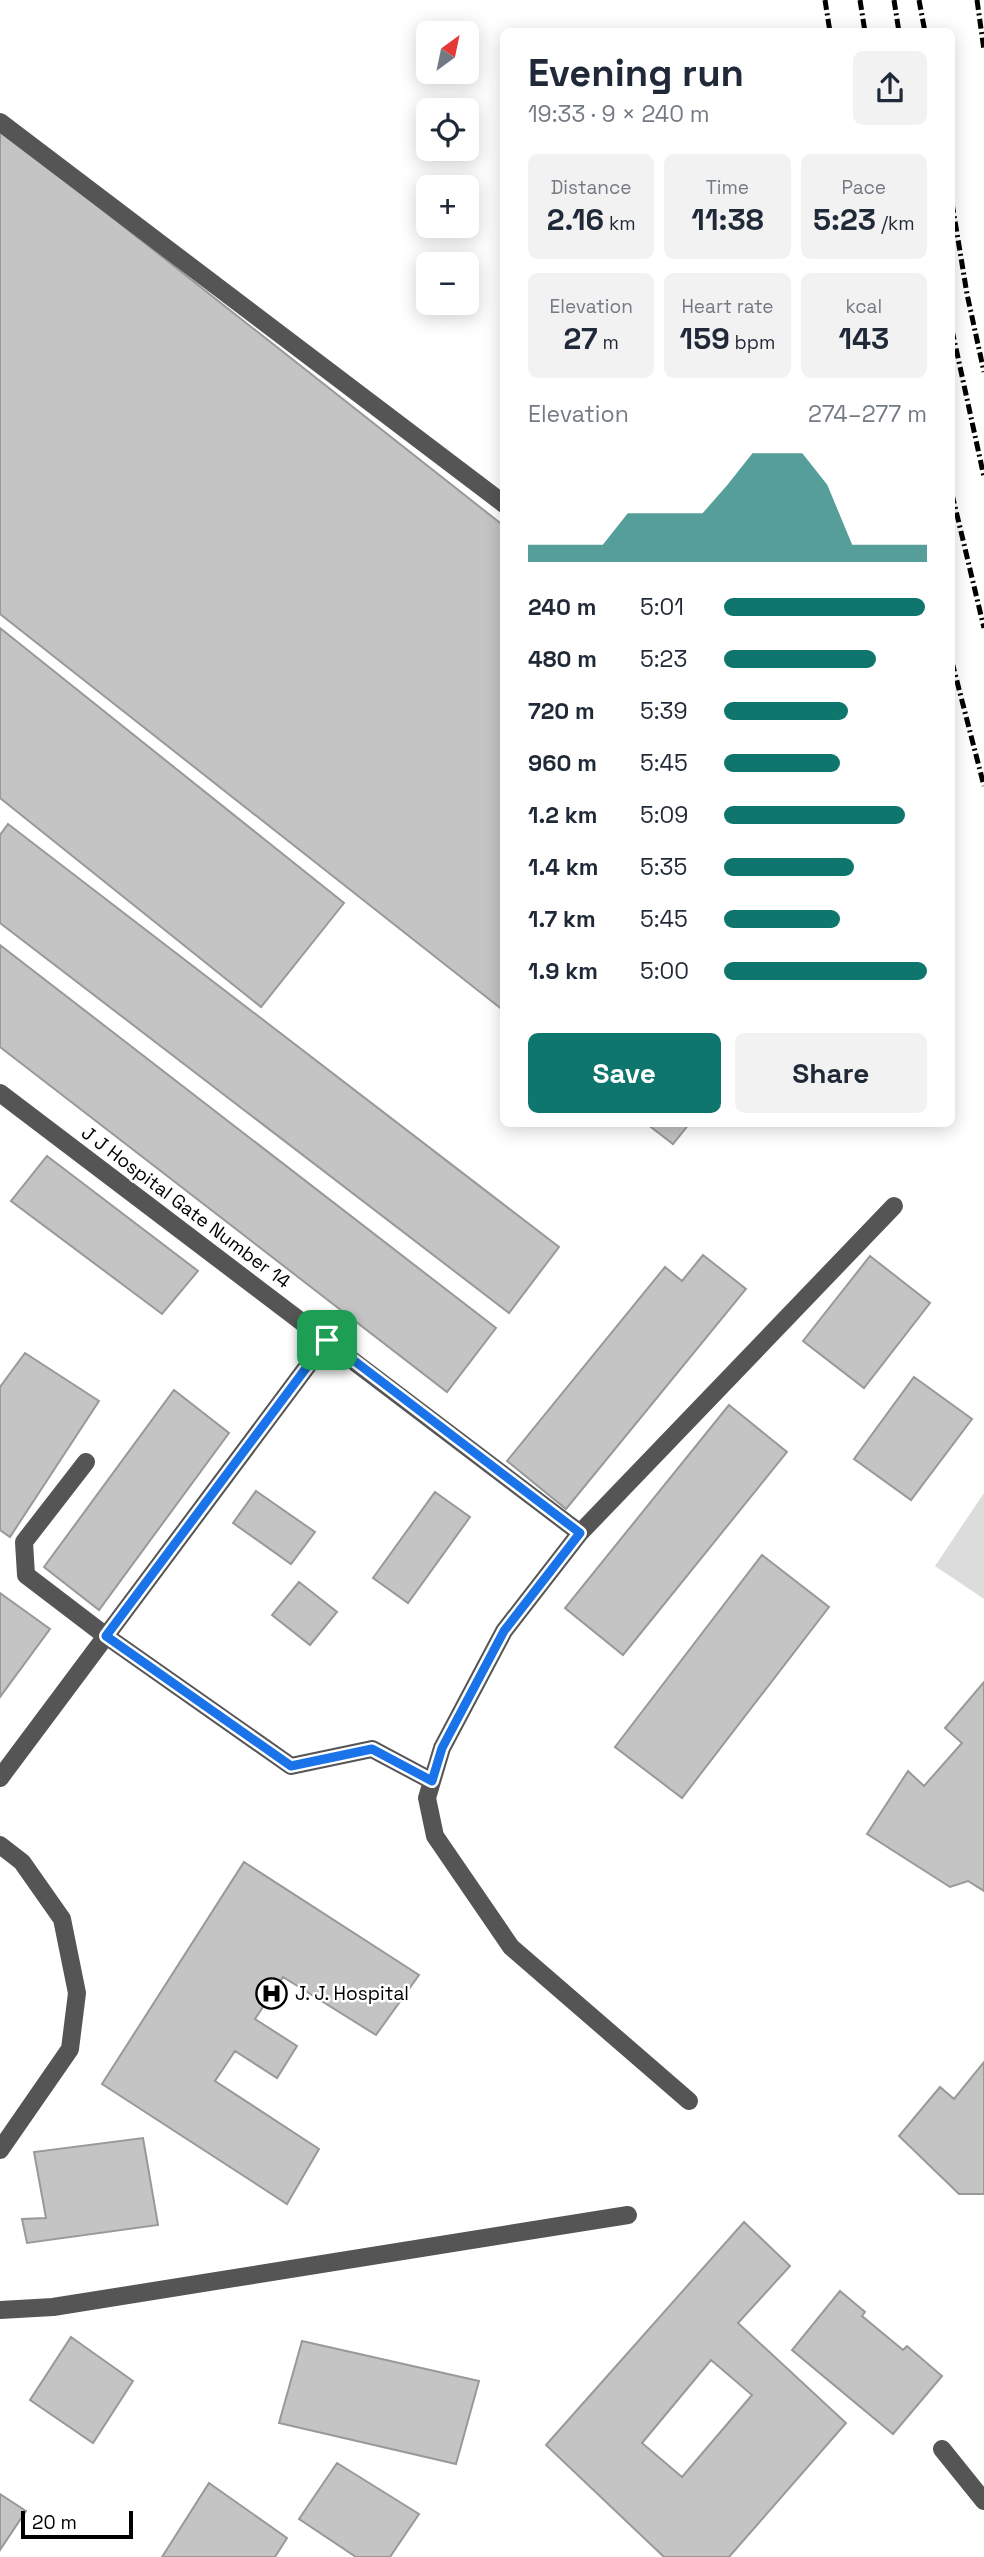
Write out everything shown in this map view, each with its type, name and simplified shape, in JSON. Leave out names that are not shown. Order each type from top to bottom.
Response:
[{"type":"lane","points":[[0,122],[500,501]]},
{"type":"lane","name":"J J Hospital Gate Number 14","points":[[0,1093],[580,1533]]},
{"type":"lane","points":[[689,2101],[511,1947],[435,1836],[427,1798],[442,1748],[504,1631],[580,1533],[894,1206]]},
{"type":"lane","points":[[0,1778],[327,1340]]},
{"type":"lane","points":[[86,1462],[24,1542],[26,1575],[106,1636],[291,1766],[372,1749],[432,1781]]},
{"type":"lane","points":[[0,1845],[22,1862],[62,1919],[77,1993],[70,2049],[0,2150]]},
{"type":"lane","points":[[0,2310],[53,2307],[628,2215]]},
{"type":"lane","points":[[942,2449],[984,2501]]},
{"type":"shaded area","points":[[984,1493],[984,1599],[935,1566]]},
{"type":"building","points":[[0,129],[500,523],[500,1008],[0,614]]},
{"type":"building","points":[[0,628],[344,903],[261,1007],[0,798]]},
{"type":"building","points":[[8,824],[559,1247],[509,1313],[0,923],[0,835]]},
{"type":"building","points":[[0,945],[496,1328],[447,1392],[0,1047]]},
{"type":"building","points":[[651,1127],[687,1127],[673,1144]]},
{"type":"building","points":[[47,1156],[198,1271],[162,1314],[11,1201]]},
{"type":"building","points":[[703,1255],[746,1289],[566,1509],[507,1461],[665,1267],[682,1281]]},
{"type":"building","points":[[870,1256],[930,1303],[864,1388],[803,1341]]},
{"type":"building","points":[[25,1353],[99,1401],[10,1537],[0,1530],[0,1387]]},
{"type":"building","points":[[914,1377],[972,1419],[911,1500],[854,1459]]},
{"type":"building","points":[[174,1390],[229,1433],[99,1610],[44,1567]]},
{"type":"building","points":[[729,1405],[787,1452],[623,1655],[565,1608]]},
{"type":"building","points":[[256,1491],[315,1532],[291,1564],[233,1523]]},
{"type":"building","points":[[435,1492],[470,1517],[408,1603],[373,1578]]},
{"type":"building","points":[[762,1555],[829,1607],[682,1798],[615,1747]]},
{"type":"building","points":[[299,1582],[337,1612],[310,1645],[272,1615]]},
{"type":"building","points":[[0,1593],[50,1629],[0,1697]]},
{"type":"building","points":[[984,1682],[984,1891],[968,1881],[950,1887],[867,1834],[908,1771],[924,1786],[962,1743],[945,1728]]},
{"type":"building","points":[[244,1862],[419,1975],[376,2035],[283,1977],[255,2019],[297,2046],[277,2078],[235,2051],[215,2081],[319,2149],[287,2204],[102,2084]]},
{"type":"building","points":[[984,2062],[984,2194],[959,2194],[899,2136],[940,2087],[954,2099]]},
{"type":"building","points":[[143,2138],[158,2225],[27,2243],[22,2219],[46,2218],[34,2152]]},
{"type":"building","points":[[744,2222],[790,2266],[738,2323],[846,2423],[729,2557],[664,2557],[546,2445]],"holes":[[[711,2360],[752,2395],[682,2477],[642,2443]]]},
{"type":"building","points":[[840,2291],[865,2312],[862,2316],[903,2350],[907,2346],[942,2376],[893,2434],[792,2350]]},
{"type":"building","points":[[71,2337],[133,2381],[93,2443],[30,2400]]},
{"type":"building","points":[[302,2341],[479,2381],[456,2464],[279,2423]]},
{"type":"building","points":[[337,2463],[419,2514],[390,2557],[356,2557],[299,2519]]},
{"type":"building","points":[[209,2483],[287,2538],[275,2557],[162,2557]]},
{"type":"building","points":[[0,2494],[26,2511],[0,2550]]},
{"type":"railway","points":[[825,0],[829,28]]},
{"type":"railway","points":[[860,0],[864,28]]},
{"type":"railway","points":[[894,0],[898,28]]},
{"type":"railway","points":[[919,0],[924,28]]},
{"type":"railway","points":[[977,0],[984,50]]},
{"type":"railway","points":[[955,221],[984,372]]},
{"type":"railway","points":[[955,344],[984,477]]},
{"type":"railway","points":[[955,507],[984,628]]},
{"type":"railway","points":[[955,674],[984,786]]},
{"type":"place","name":"J. J. Hospital","points":[[272,1993]]},
{"type":"route","points":[[327,1340],[580,1533],[504,1631],[442,1748],[432,1781],[372,1749],[291,1766],[106,1636],[327,1340]]}]
